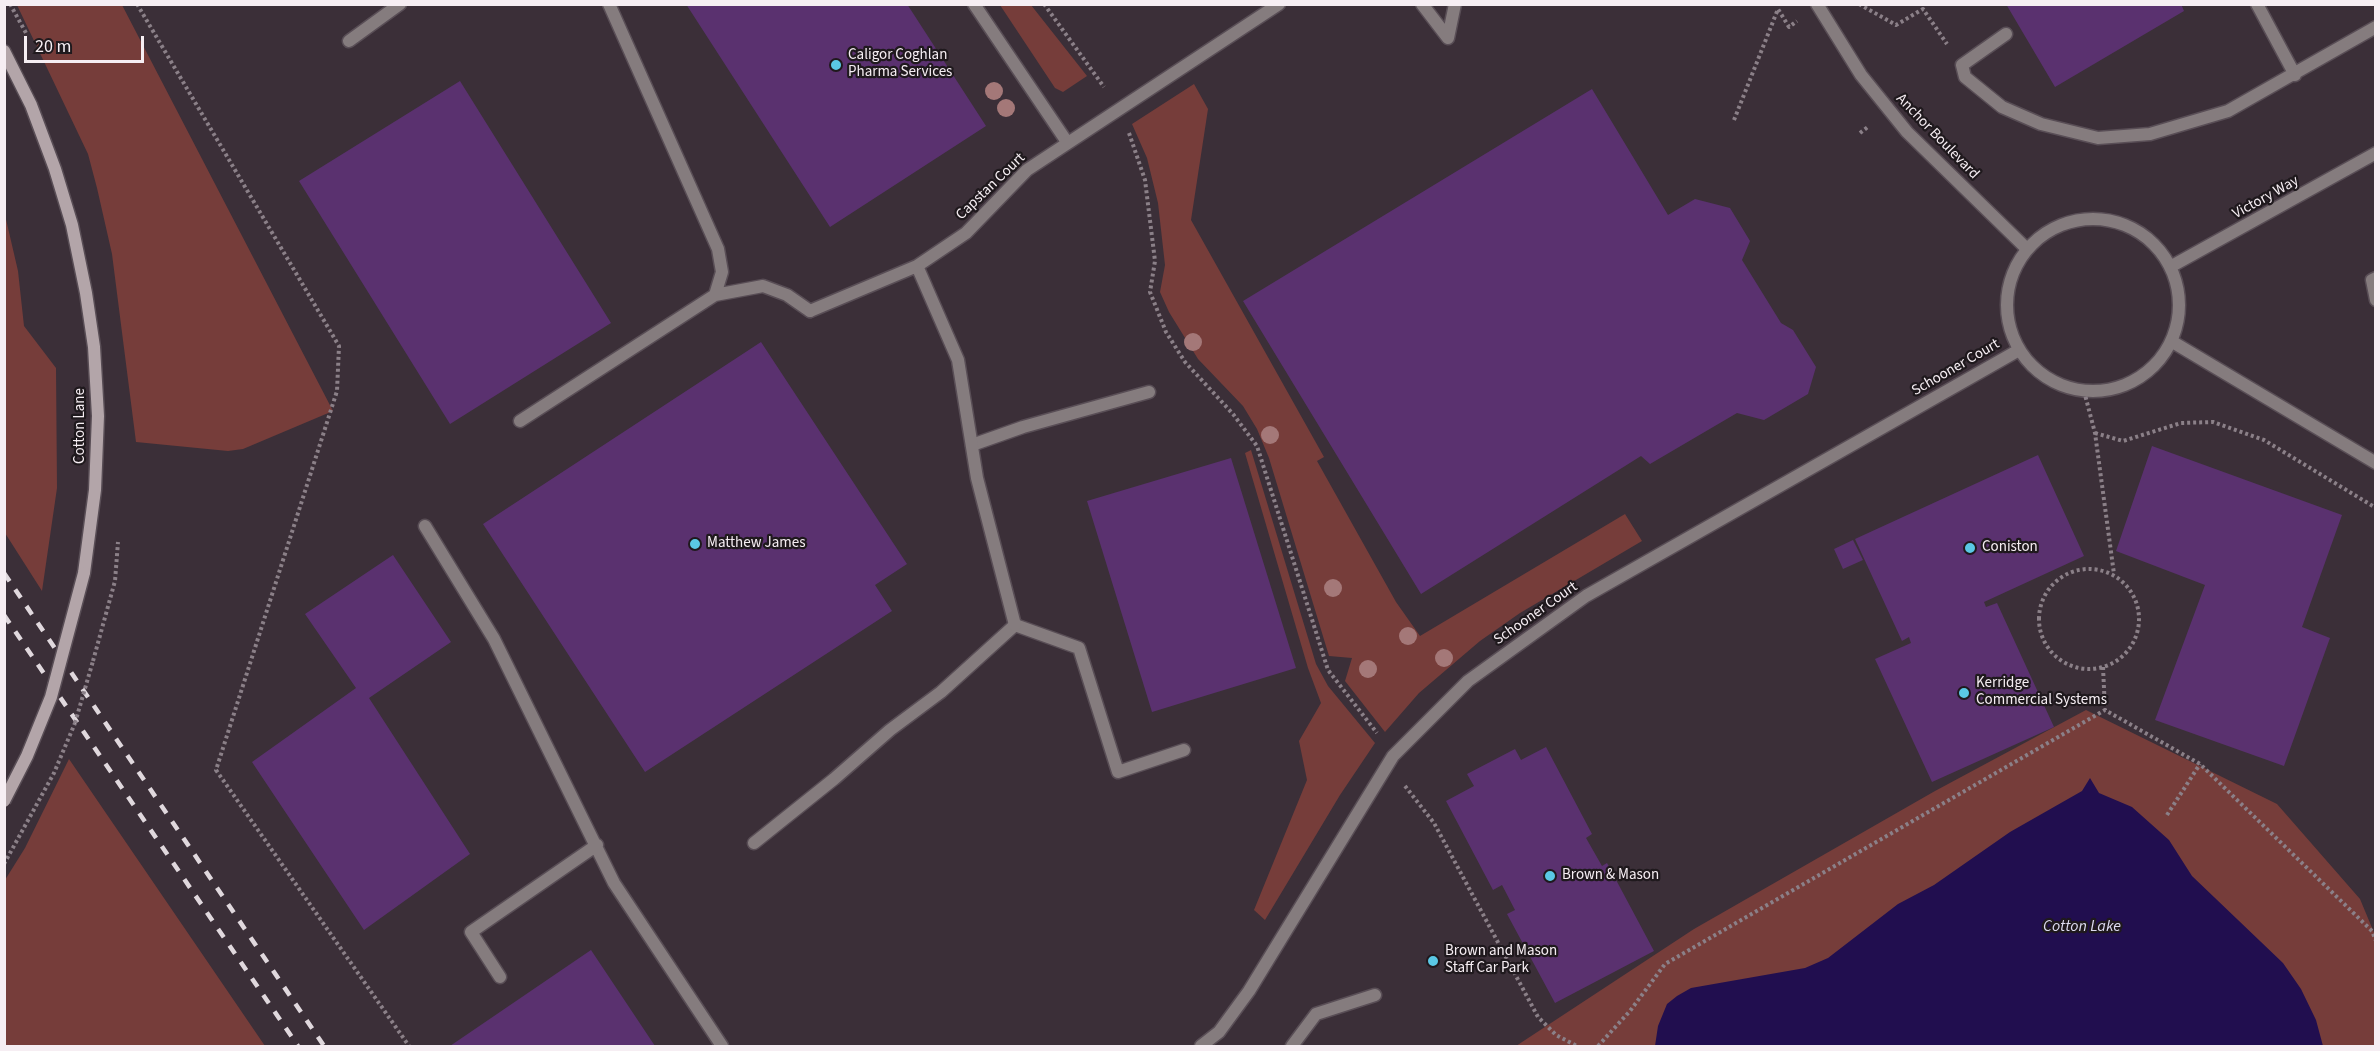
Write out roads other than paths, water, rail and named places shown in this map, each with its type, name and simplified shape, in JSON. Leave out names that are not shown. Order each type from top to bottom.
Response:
[{"type":"main road","name":"Cotton Lane","points":[[4,51],[34,112],[72,225],[94,347],[98,416],[95,490],[84,573],[51,697],[34,741],[4,801]]},
{"type":"street","points":[[349,41],[400,4]]},
{"type":"street","points":[[520,421],[715,295],[722,272],[718,249],[609,4]]},
{"type":"street","points":[[974,4],[1067,142]]},
{"type":"street","name":"Capstan Court","points":[[715,295],[763,286],[787,295],[810,311],[917,266],[966,233],[1027,170],[1279,4]]},
{"type":"street","points":[[1422,4],[1448,38],[1455,4]]},
{"type":"street","name":"Anchor Boulevard","points":[[1817,4],[1861,75],[1907,132],[2027,249]]},
{"type":"street","points":[[2257,4],[2295,75]]},
{"type":"street","points":[[2006,34],[1962,65],[1965,77],[2002,107],[2041,124],[2098,138],[2150,134],[2228,111],[2376,27]]},
{"type":"street","name":"Victory Way","points":[[2170,267],[2376,153]]},
{"type":"street","points":[[2104,219],[2131,228],[2154,244],[2170,267],[2178,300],[2178,317],[2171,341],[2156,364],[2135,380],[2110,390],[2084,391],[2058,384],[2036,370],[2019,350],[2010,330],[2007,309],[2008,287],[2027,249],[2049,231],[2075,220],[2104,219]]},
{"type":"street","points":[[917,266],[958,360],[977,478],[1015,625]]},
{"type":"street","points":[[2376,278],[2372,280],[2376,300]]},
{"type":"street","points":[[2171,341],[2376,464]]},
{"type":"street","name":"Schooner Court","points":[[1201,1047],[1219,1032],[1249,991],[1389,761],[1468,681],[1586,597],[2019,350]]},
{"type":"street","points":[[972,445],[1023,428],[1149,393]]},
{"type":"street","points":[[425,526],[494,639],[614,883],[722,1047]]},
{"type":"street","points":[[1015,625],[1079,648],[1118,772],[1184,750]]},
{"type":"street","points":[[754,843],[834,779],[890,729],[941,692],[1015,625]]},
{"type":"street","points":[[500,977],[471,932],[597,845]]},
{"type":"street","points":[[1292,1047],[1316,1014],[1375,995]]},
{"type":"water","name":"Cotton Lake","points":[[2090,778],[2099,793],[2132,807],[2169,840],[2192,876],[2283,963],[2301,989],[2316,1020],[2323,1046],[1655,1046],[1658,1026],[1667,1004],[1677,996],[1691,988],[1805,968],[1828,958],[1898,904],[1934,885],[2010,832],[2082,791]]},
{"type":"railway","points":[[4,573],[324,1046]]},
{"type":"railway","points":[[4,615],[298,1046]]},
{"type":"place","name":"Caligor Coghlan Pharma Services","points":[[836,65]]},
{"type":"place","name":"Matthew James","points":[[695,544]]},
{"type":"place","name":"Coniston","points":[[1970,548]]},
{"type":"place","name":"Kerridge Commercial Systems","points":[[1964,693]]},
{"type":"place","name":"Brown & Mason","points":[[1550,876]]},
{"type":"place","name":"Brown and Mason Staff Car Park","points":[[1433,961]]}]
